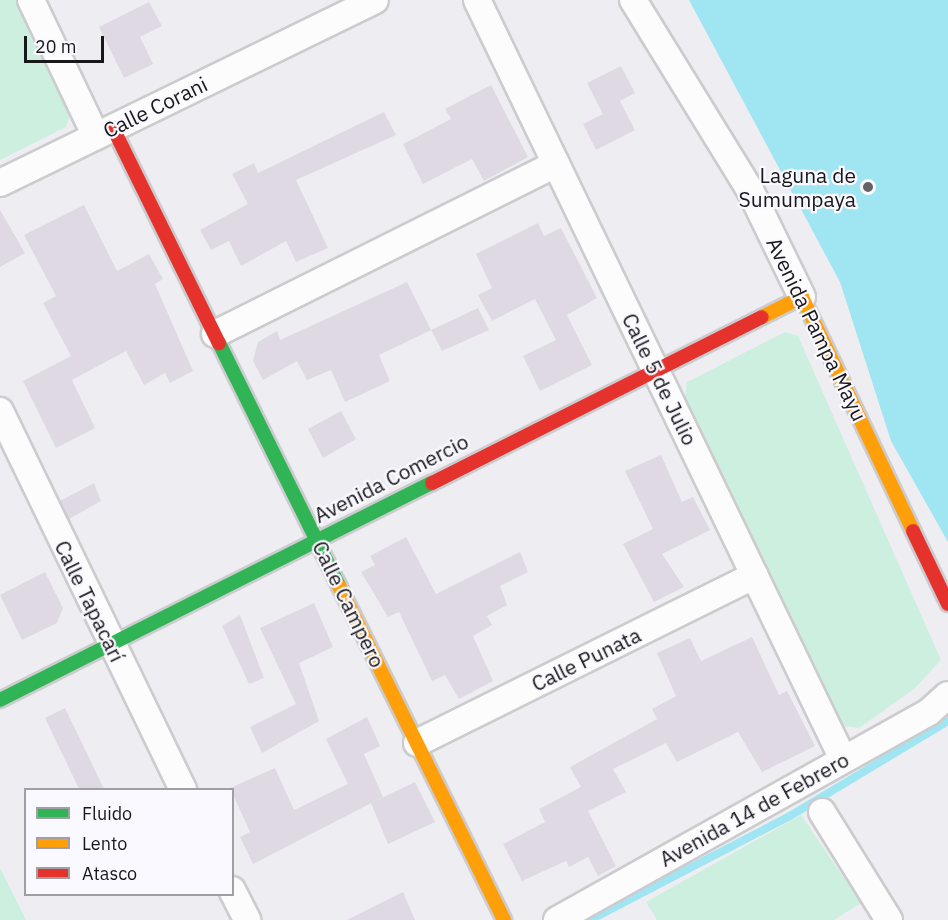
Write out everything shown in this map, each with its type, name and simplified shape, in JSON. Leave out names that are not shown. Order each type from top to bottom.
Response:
[{"type":"street","name":"Calle Campero","points":[[31,0],[215,334],[504,920]]},
{"type":"street","name":"Calle Corani","points":[[0,183],[375,0]]},
{"type":"street","name":"Calle 5 de Julio","points":[[477,0],[843,759]]},
{"type":"street","name":"Avenida Pampa Mayu","points":[[633,0],[750,190],[948,604]]},
{"type":"street","points":[[215,334],[556,164]]},
{"type":"street","name":"Avenida Comercio","points":[[0,700],[316,539],[802,297]]},
{"type":"street","name":"Calle Tapacarí","points":[[0,411],[110,644],[182,788]]},
{"type":"street","name":"Calle Punata","points":[[417,743],[755,575]]},
{"type":"street","name":"Avenida 14 de Febrero","points":[[557,920],[929,712],[948,695]]},
{"type":"street","points":[[822,812],[889,920]]},
{"type":"street","points":[[234,894],[247,920]]},
{"type":"green space","points":[[0,0],[20,0],[72,111],[66,127],[0,160]]},
{"type":"green space","points":[[785,332],[798,336],[941,660],[914,689],[859,728],[844,726],[685,397],[687,382]]},
{"type":"green space","points":[[801,815],[861,903],[834,920],[657,920],[646,902]]},
{"type":"green space","points":[[0,868],[26,920],[0,920]]},
{"type":"water","name":"Laguna de Sumumpaya","points":[[689,0],[948,0],[948,542],[891,441],[840,282]]},
{"type":"building","points":[[149,2],[162,26],[140,37],[153,64],[124,78],[99,27]]},
{"type":"building","points":[[621,66],[635,93],[620,101],[635,130],[596,150],[583,124],[603,114],[587,83]]},
{"type":"building","points":[[491,85],[528,157],[484,181],[472,159],[423,184],[403,144],[451,119],[445,109]]},
{"type":"building","points":[[384,112],[396,135],[296,180],[328,248],[296,262],[286,241],[241,266],[229,241],[211,250],[200,230],[248,204],[232,174],[254,163],[258,173]]},
{"type":"building","points":[[84,205],[117,271],[149,254],[163,279],[155,284],[193,371],[170,383],[165,373],[144,385],[126,351],[72,380],[95,428],[56,448],[23,381],[71,356],[43,303],[56,296],[24,235]]},
{"type":"building","points":[[0,210],[25,253],[0,267]]},
{"type":"building","points":[[538,223],[544,236],[561,228],[597,298],[567,315],[592,365],[540,391],[523,356],[556,340],[535,299],[492,321],[478,295],[492,288],[476,254]]},
{"type":"building","points":[[407,282],[431,330],[379,355],[390,381],[345,402],[331,370],[307,380],[297,361],[263,380],[253,361],[258,342],[277,331],[280,340]]},
{"type":"building","points":[[478,308],[489,330],[442,351],[431,330]]},
{"type":"building","points":[[341,411],[356,439],[323,458],[308,429]]},
{"type":"building","points":[[661,455],[682,502],[693,497],[710,530],[662,554],[684,587],[654,602],[623,544],[653,529],[625,471]]},
{"type":"building","points":[[94,483],[101,501],[69,519],[60,501]]},
{"type":"building","points":[[406,537],[436,594],[520,552],[528,572],[500,586],[507,605],[487,616],[492,625],[473,636],[493,681],[459,699],[445,675],[432,681],[399,612],[388,617],[361,572],[375,565],[370,556]]},
{"type":"building","points":[[45,572],[63,608],[57,623],[22,640],[0,595]]},
{"type":"building","points":[[314,603],[333,647],[299,663],[319,721],[262,753],[250,727],[296,704],[260,628]]},
{"type":"building","points":[[240,615],[264,678],[249,684],[222,626]]},
{"type":"building","points":[[752,637],[779,695],[787,691],[815,746],[762,772],[738,732],[677,762],[666,743],[613,769],[626,792],[588,811],[616,866],[598,876],[588,857],[569,867],[566,861],[522,881],[503,844],[545,822],[539,809],[581,787],[570,767],[657,719],[652,709],[676,696],[657,653],[690,638],[701,661]]},
{"type":"building","points":[[65,708],[104,788],[79,788],[45,718]]},
{"type":"building","points":[[367,717],[380,746],[364,754],[383,797],[253,864],[240,837],[250,832],[234,797],[234,788],[230,788],[275,768],[294,810],[348,784],[326,739]]},
{"type":"building","points":[[415,782],[435,822],[388,844],[371,803]]},
{"type":"building","points":[[403,892],[415,920],[347,920]]},
{"type":"waterway","points":[[590,920],[790,816],[948,721]]},
{"type":"traffic: fast","points":[[219,343],[339,586]]},
{"type":"traffic: fast","points":[[0,700],[432,483]]},
{"type":"traffic: slow","points":[[762,317],[802,297],[913,531]]},
{"type":"traffic: slow","points":[[339,586],[504,920]]},
{"type":"traffic: jam","points":[[113,128],[219,343]]},
{"type":"traffic: jam","points":[[432,483],[762,317]]},
{"type":"traffic: jam","points":[[913,531],[948,604]]},
{"type":"place","name":"Laguna de Sumumpaya","points":[[868,187]]}]
